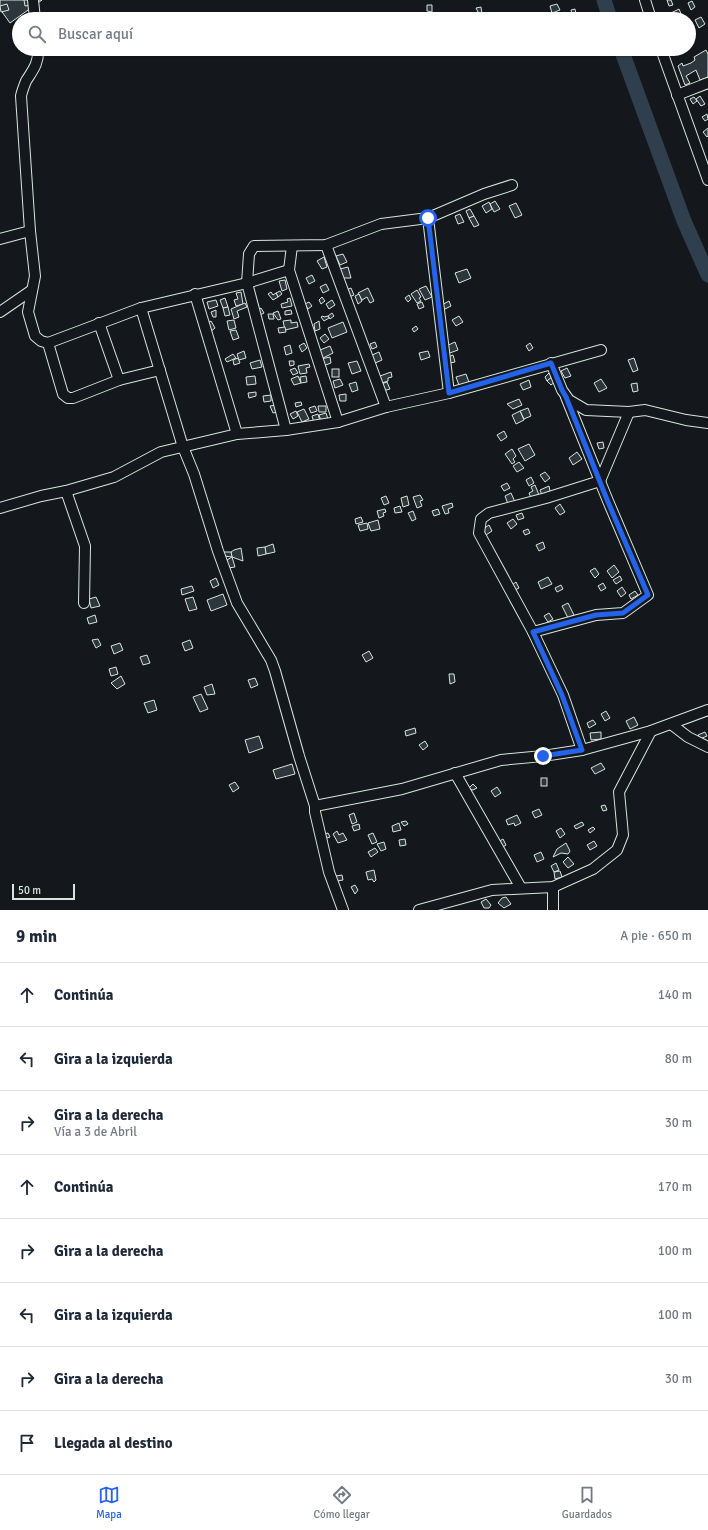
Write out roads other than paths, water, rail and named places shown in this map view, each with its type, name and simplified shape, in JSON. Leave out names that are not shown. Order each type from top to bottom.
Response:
[{"type":"street","points":[[33,0],[34,12]]},
{"type":"street","points":[[645,0],[649,12]]},
{"type":"street","points":[[38,56],[36,67],[26,82],[20,96],[30,231],[35,276],[28,312],[35,336],[48,343],[141,308],[195,294],[247,283],[289,270]]},
{"type":"street","points":[[663,56],[708,180]]},
{"type":"street","points":[[677,95],[708,83]]},
{"type":"street","points":[[286,430],[247,283],[249,254],[254,246],[326,245],[381,224],[428,218],[484,194],[512,185]]},
{"type":"street","points":[[428,218],[449,393]]},
{"type":"street","points":[[0,239],[30,231]]},
{"type":"street","points":[[326,245],[386,407]]},
{"type":"street","points":[[292,246],[289,270],[338,422]]},
{"type":"street","points":[[0,312],[32,290]]},
{"type":"street","points":[[195,294],[237,434]]},
{"type":"street","points":[[141,308],[183,446],[194,474],[218,551],[237,603],[275,671],[315,806],[315,812],[329,872],[343,910]]},
{"type":"street","points":[[99,323],[119,380]]},
{"type":"street","points":[[48,343],[63,394],[68,398],[73,398],[119,380],[160,370]]},
{"type":"street","points":[[0,508],[114,477],[161,452],[183,446],[237,434],[286,430],[338,422],[386,407],[449,393],[551,363],[602,350]]},
{"type":"street","points":[[533,632],[596,615],[623,613],[648,595],[551,363]]},
{"type":"street","points":[[566,397],[568,400],[586,410],[629,412],[645,410],[686,420],[708,423]]},
{"type":"street","points":[[582,750],[562,695],[533,632],[479,533],[481,519],[489,513],[546,498],[600,481],[629,412]]},
{"type":"street","points":[[66,491],[85,546],[84,603]]},
{"type":"street","points":[[315,806],[402,789],[501,760],[582,750],[651,731],[708,710]]},
{"type":"street","points":[[672,724],[688,738],[708,747]]},
{"type":"street","points":[[419,910],[492,890],[553,887],[593,869],[617,850],[623,835],[619,792],[651,731]]},
{"type":"street","points":[[455,773],[521,888]]},
{"type":"street","points":[[553,887],[553,910]]},
{"type":"waterway","points":[[604,0],[608,12]]},
{"type":"waterway","points":[[624,56],[684,221],[708,275]]}]
